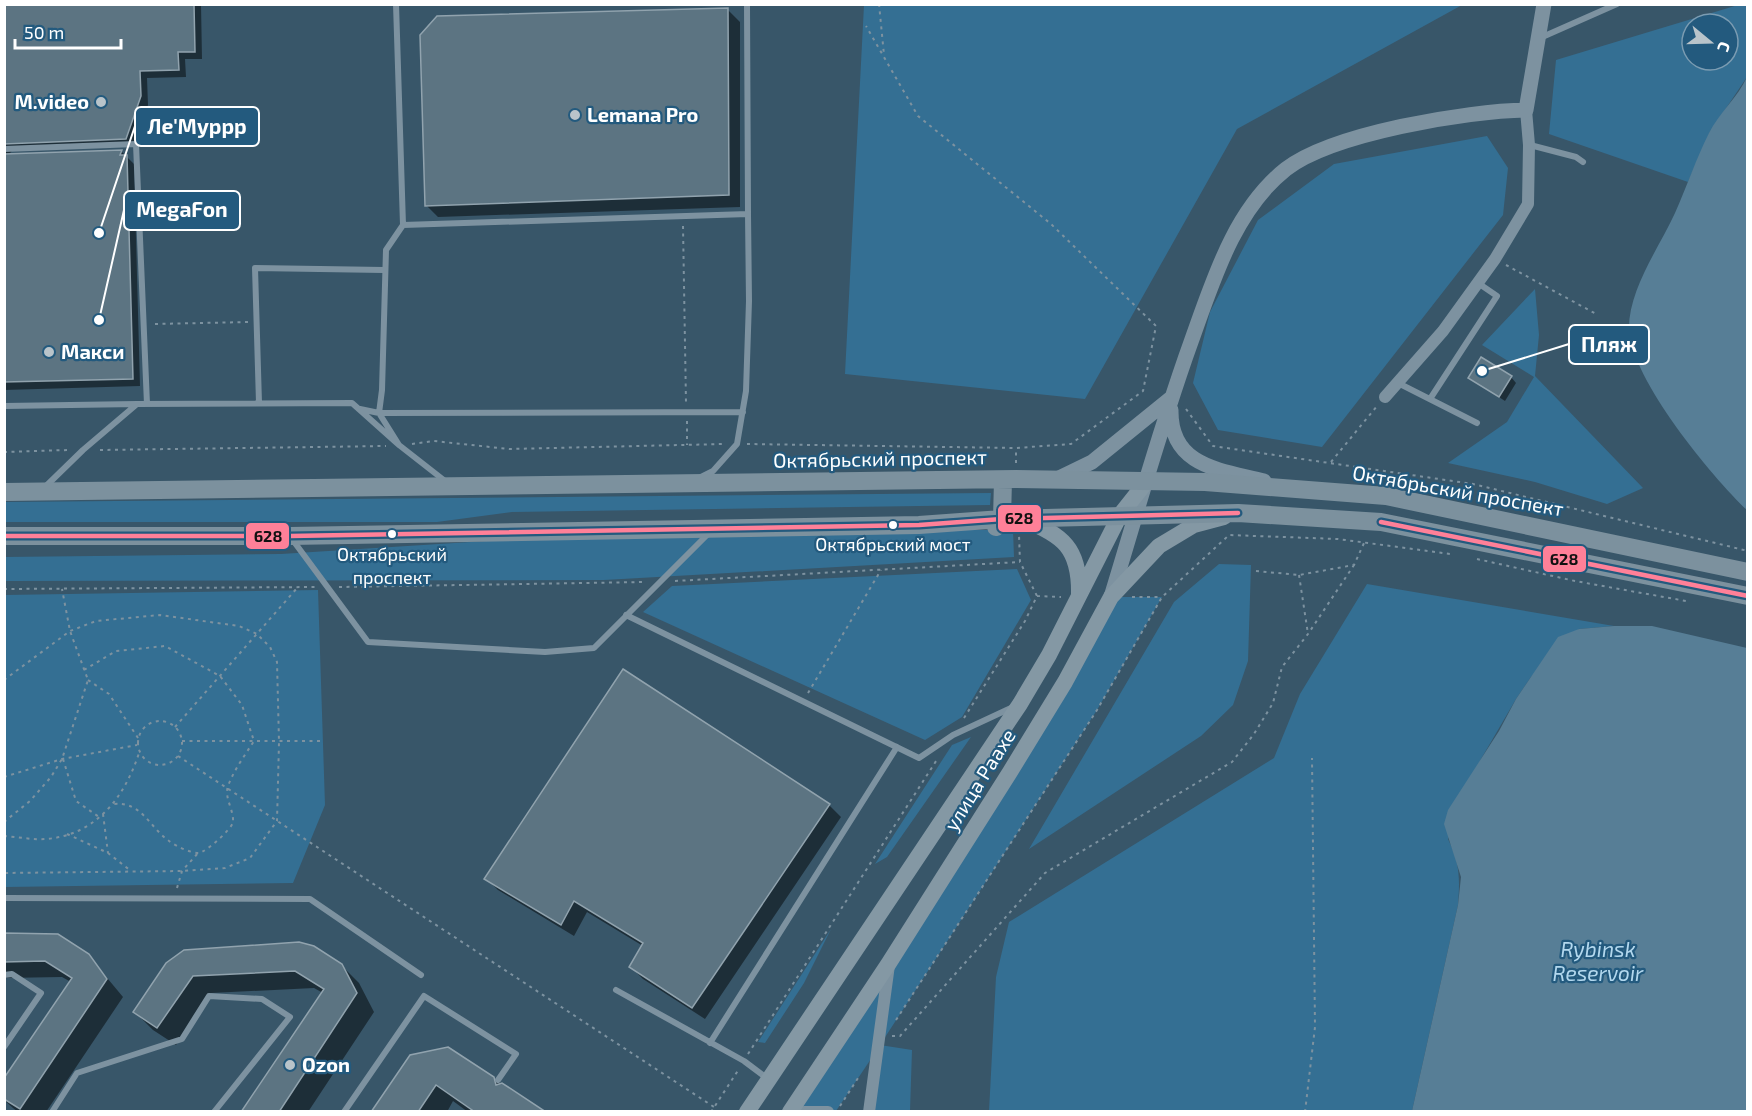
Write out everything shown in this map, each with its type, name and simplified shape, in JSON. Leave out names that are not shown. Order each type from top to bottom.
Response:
[{"type":"main road","points":[[1003,480],[1010,518]]},
{"type":"main road","name":"Октябрьский проспект","points":[[4,492],[689,483],[1147,481],[1290,488],[1386,496],[1748,572]]},
{"type":"main road","name":"улица Раахе","points":[[747,1112],[1020,704],[1147,481]]},
{"type":"main road","name":"улица Раахе","points":[[790,1112],[889,963],[1065,682],[1111,597],[1159,546],[1194,525],[1238,513]]},
{"type":"main road","points":[[4,536],[290,536],[851,526],[869,537],[989,532],[1010,518],[1238,513],[1381,522],[1748,596]]},
{"type":"main road","points":[[1010,518],[1050,530],[1066,544],[1075,559],[1079,578],[1079,597]]},
{"type":"street","points":[[1384,397],[1443,331],[1495,259],[1528,204],[1529,145],[1526,110],[1544,4]]},
{"type":"street","points":[[1147,481],[1220,266],[1238,228],[1259,195],[1287,168],[1364,135],[1490,112],[1526,110]]},
{"type":"street","points":[[1053,480],[1092,462],[1175,399]]},
{"type":"street","points":[[1175,399],[1171,426],[1177,443],[1190,456],[1205,466],[1290,488]]},
{"type":"street","points":[[1111,597],[1128,515]]},
{"type":"street","points":[[869,1112],[882,1041],[889,963]]},
{"type":"street","points":[[804,1112],[828,1112]]},
{"type":"lane","points":[[396,4],[403,225],[386,250],[382,390],[379,413],[399,445]]},
{"type":"lane","points":[[689,483],[713,471],[737,444],[742,412],[749,301],[747,4]]},
{"type":"lane","points":[[1539,39],[1617,4]]},
{"type":"lane","points":[[4,149],[136,144],[147,404]]},
{"type":"lane","points":[[1529,145],[1576,157],[1583,162]]},
{"type":"lane","points":[[403,225],[748,214]]},
{"type":"lane","points":[[259,403],[255,268],[384,270]]},
{"type":"lane","points":[[1430,399],[1497,296],[1478,283]]},
{"type":"lane","points":[[1397,382],[1477,423]]},
{"type":"lane","points":[[4,406],[352,403],[399,445],[452,486]]},
{"type":"lane","points":[[40,492],[83,450],[137,404]]},
{"type":"lane","points":[[358,409],[379,413],[742,412]]},
{"type":"lane","points":[[290,536],[369,642],[545,652],[594,648],[715,528]]},
{"type":"lane","points":[[626,615],[919,758],[953,735],[1020,704]]},
{"type":"lane","points":[[710,1042],[897,747]]},
{"type":"lane","points":[[4,898],[310,899],[420,975]]},
{"type":"lane","points":[[4,975],[12,974],[41,993],[4,1047]]},
{"type":"lane","points":[[616,990],[744,1061],[769,1079]]},
{"type":"lane","points":[[52,1112],[77,1073],[182,1039],[209,996],[262,999],[290,1017],[214,1112]]},
{"type":"lane","points":[[344,1112],[424,996],[516,1054],[498,1080]]},
{"type":"path","points":[[879,4],[884,56]]},
{"type":"path","points":[[4,452],[399,445],[434,441],[509,449],[737,444],[1016,448],[1071,444],[1143,391],[1156,326],[1051,224],[918,116],[866,26]]},
{"type":"path","points":[[683,216],[687,445]]},
{"type":"path","points":[[1495,259],[1598,315]]},
{"type":"path","points":[[144,324],[257,322]]},
{"type":"path","points":[[1331,462],[1384,397]]},
{"type":"path","points":[[1175,399],[1213,446],[1473,484],[1748,551]]},
{"type":"path","points":[[882,1041],[1096,710],[1162,597],[1229,536],[1338,538],[1456,554]]},
{"type":"path","points":[[882,1041],[900,1036],[1045,873],[1232,762],[1254,734],[1273,703],[1282,667],[1308,634],[1354,564],[1365,542]]},
{"type":"path","points":[[1467,557],[1575,581],[1690,602]]},
{"type":"path","points":[[4,589],[327,587],[660,581],[1020,562],[1037,596],[1025,621],[711,1112]]},
{"type":"path","points":[[1256,572],[1299,575],[1354,564]]},
{"type":"path","points":[[804,701],[881,570]]},
{"type":"path","points":[[1299,575],[1308,634]]},
{"type":"path","points":[[175,727],[298,587]]},
{"type":"path","points":[[62,589],[70,631],[88,680],[109,694],[138,738]]},
{"type":"path","points":[[1111,597],[1162,597]]},
{"type":"path","points":[[4,680],[70,631],[96,621],[160,615],[239,626],[257,634],[270,647],[277,662],[279,742],[277,821],[250,858],[225,868],[182,871],[4,873]]},
{"type":"path","points":[[84,670],[116,651],[165,646],[219,676],[242,705],[254,741],[227,788],[233,823],[216,842],[198,853],[182,871],[174,898]]},
{"type":"path","points":[[4,822],[30,801],[51,777],[62,759],[88,680]]},
{"type":"path","points":[[161,721],[175,727],[182,741],[178,756],[173,761],[158,765],[144,759],[137,745],[138,738],[146,725],[161,721]]},
{"type":"path","points":[[182,741],[322,741]]},
{"type":"path","points":[[4,777],[62,759],[137,745]]},
{"type":"path","points":[[4,836],[46,839],[66,834],[99,817],[114,804],[129,783],[140,753]]},
{"type":"path","points":[[178,756],[714,1107]]},
{"type":"path","points":[[1305,1112],[1315,1027],[1312,758]]},
{"type":"path","points":[[62,759],[76,801],[99,817]]},
{"type":"path","points":[[114,804],[132,806],[152,822],[164,837],[177,846],[198,853]]},
{"type":"path","points":[[103,813],[108,852]]},
{"type":"path","points":[[66,834],[108,852],[131,871]]},
{"type":"path","points":[[836,1112],[861,1074]]},
{"type":"shaded area","points":[[864,4],[1462,5],[1237,129],[1085,399],[845,374]]},
{"type":"shaded area","points":[[1738,5],[1747,5],[1747,77],[1710,132],[1688,182],[1549,134],[1556,60],[1680,23],[1680,72],[1740,72],[1740,12],[1715,12]]},
{"type":"shaded area","points":[[1487,136],[1508,168],[1503,215],[1322,447],[1218,430],[1193,383],[1210,312],[1258,220],[1334,164]]},
{"type":"shaded area","points":[[1535,289],[1539,335],[1535,376],[1643,488],[1607,504],[1535,482],[1448,463],[1507,422],[1534,377],[1482,345]]},
{"type":"shaded area","points":[[991,493],[990,505],[512,512],[437,522],[4,522],[5,502]]},
{"type":"shaded area","points":[[1013,530],[1014,557],[604,580],[5,581],[4,557],[281,554],[564,536]]},
{"type":"shaded area","points":[[1219,564],[1251,565],[1248,661],[1233,705],[1201,736],[1029,849],[1174,602]]},
{"type":"shaded area","points":[[1017,569],[1031,600],[962,717],[925,740],[643,612],[672,586]]},
{"type":"shaded area","points":[[1367,584],[1614,626],[1579,629],[1531,677],[1481,759],[1448,839],[1458,871],[1458,905],[1412,1111],[989,1112],[996,977],[1009,922],[1274,758],[1300,694]]},
{"type":"shaded area","points":[[318,590],[325,805],[293,883],[5,887],[5,595]]},
{"type":"shaded area","points":[[1111,597],[1162,597],[1097,710],[880,1045],[912,1050],[910,1111],[869,1111],[879,1047],[836,1111],[790,1112]]},
{"type":"shaded area","points":[[971,737],[887,857],[875,864],[952,745]]},
{"type":"shaded area","points":[[831,929],[804,983],[765,1043],[758,1042]]},
{"type":"water","points":[[1747,77],[1747,510],[1714,475],[1658,400],[1633,351],[1629,330],[1630,315],[1639,285],[1675,213],[1704,143]]},
{"type":"water","name":"Rybinsk Reservoir","points":[[1652,626],[1747,648],[1747,1111],[1412,1111],[1458,905],[1461,877],[1444,824],[1448,810],[1499,731],[1516,699],[1558,637],[1579,629]]},
{"type":"building","points":[[4,4],[194,4],[195,52],[178,52],[179,70],[140,71],[141,96],[126,139],[4,144]]},
{"type":"building","name":"Lemana Pro","points":[[728,8],[729,195],[425,206],[420,35],[437,16]]},
{"type":"building","name":"Макси","points":[[122,150],[120,155],[127,155],[133,379],[4,382],[4,154]]},
{"type":"building","points":[[1481,357],[1512,376],[1499,397],[1468,378]]},
{"type":"building","points":[[623,669],[830,804],[692,1008],[629,967],[643,943],[574,901],[561,925],[484,879]]},
{"type":"building","points":[[4,933],[58,934],[89,954],[107,979],[20,1109],[4,1099],[4,1078],[72,978],[45,961],[4,962]]},
{"type":"building","points":[[299,942],[314,946],[342,964],[357,993],[279,1112],[241,1112],[324,989],[295,971],[193,976],[157,1028],[133,1012],[166,963],[184,950]]},
{"type":"building","points":[[448,1047],[494,1077],[496,1085],[502,1083],[546,1112],[475,1112],[436,1085],[418,1112],[371,1112],[410,1055]]},
{"type":"transit line","name":"628","points":[[4,536],[290,536],[919,525],[1002,519],[1238,513]]},
{"type":"transit line","name":"628","points":[[1381,522],[1748,596]]},
{"type":"place","name":"M.video","points":[[101,102]]},
{"type":"place","name":"Lemana Pro","points":[[575,115]]},
{"type":"place","name":"Ле'Муррр","points":[[99,233]]},
{"type":"place","name":"MegaFon","points":[[99,320]]},
{"type":"place","name":"Макси","points":[[49,352]]},
{"type":"place","name":"Пляж","points":[[1482,371]]},
{"type":"place","name":"Октябрьский мост","points":[[893,525]]},
{"type":"place","name":"Октябрьский проспект","points":[[392,534]]},
{"type":"place","name":"Ozon","points":[[290,1065]]}]
